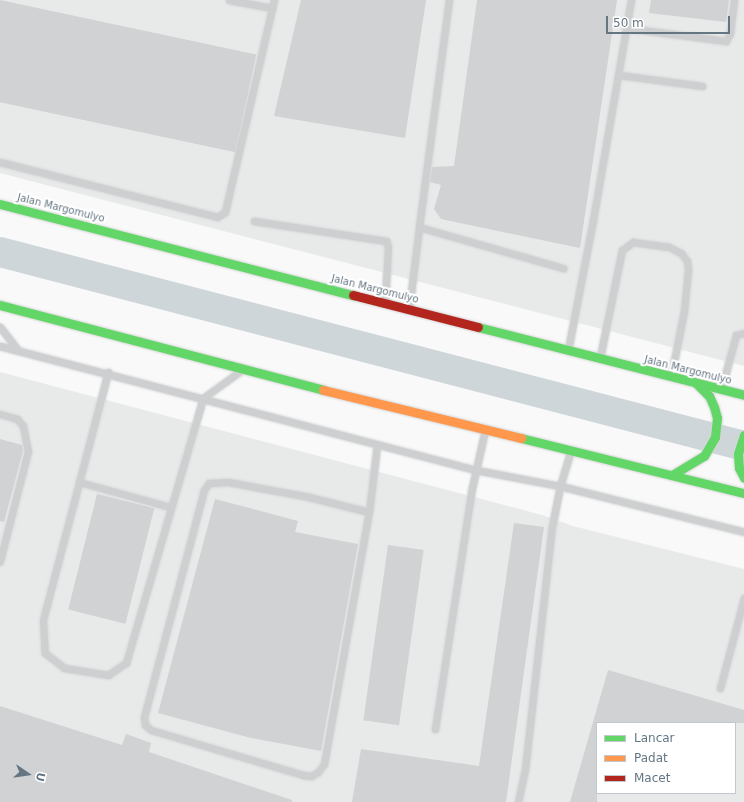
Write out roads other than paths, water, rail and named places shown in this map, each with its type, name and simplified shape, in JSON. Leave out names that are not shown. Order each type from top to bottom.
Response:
[{"type":"main road","name":"Jalan Margomulyo","points":[[0,204],[567,351],[744,395]]},
{"type":"main road","points":[[0,305],[241,370],[486,428],[744,493]]},
{"type":"main road","points":[[672,475],[704,456],[715,437],[717,418],[710,396],[696,383]]},
{"type":"main road","points":[[744,435],[738,454],[739,468],[744,478]]},
{"type":"lane","points":[[229,0],[272,8]]},
{"type":"lane","points":[[0,162],[217,217],[224,212],[274,0]]},
{"type":"lane","points":[[409,309],[448,0]]},
{"type":"lane","points":[[567,351],[619,75],[631,0]]},
{"type":"lane","points":[[626,28],[726,41],[730,33],[734,0]]},
{"type":"lane","points":[[619,75],[702,86]]},
{"type":"lane","points":[[254,221],[386,241],[388,247],[385,303]]},
{"type":"lane","points":[[419,227],[563,268]]},
{"type":"lane","points":[[599,359],[622,250],[633,242],[669,247],[681,253],[687,261],[688,269],[684,312],[671,377]]},
{"type":"lane","points":[[0,327],[18,350]]},
{"type":"lane","points":[[721,390],[736,335],[744,333]]},
{"type":"lane","points":[[0,346],[108,372],[377,445],[476,470],[560,486],[744,532]]},
{"type":"lane","points":[[108,372],[43,620],[45,653],[64,668],[108,675],[126,663],[170,507],[203,398],[241,370]]},
{"type":"lane","points":[[0,414],[17,419],[23,426],[28,451],[0,561]]},
{"type":"lane","points":[[435,729],[476,470],[486,428]]},
{"type":"lane","points":[[369,512],[309,497],[228,482],[209,483],[204,490],[144,717],[145,725],[151,730],[303,775],[311,776],[318,772],[324,764],[369,512],[377,445]]},
{"type":"lane","points":[[518,802],[525,770],[552,527],[560,486],[572,450]]},
{"type":"lane","points":[[79,482],[170,507]]},
{"type":"lane","points":[[720,688],[744,598]]},
{"type":"waterway","points":[[0,252],[744,446]]}]
